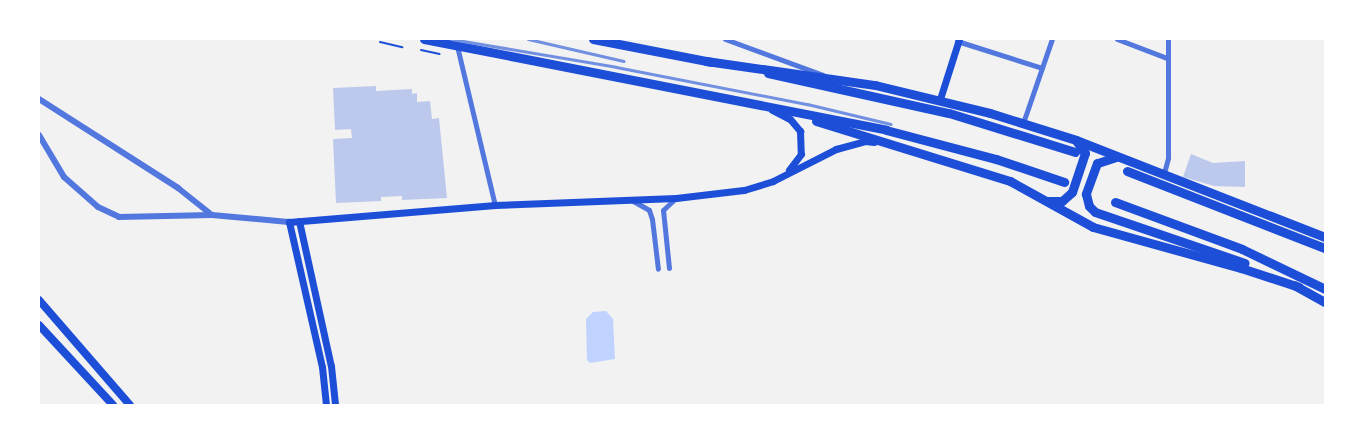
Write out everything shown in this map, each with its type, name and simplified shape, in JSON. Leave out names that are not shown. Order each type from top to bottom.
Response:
[{"type":"highway","points":[[424,39],[886,130],[996,159],[1064,182]]},
{"type":"highway","points":[[593,39],[949,113],[1075,152]]},
{"type":"highway","points":[[706,61],[831,77],[940,99],[1076,140],[1164,172],[1325,237]]},
{"type":"highway","points":[[765,107],[995,175],[1049,201],[1093,227],[1241,268],[1299,288]]},
{"type":"highway","points":[[1049,201],[1062,201],[1072,192],[1085,153],[1076,140]]},
{"type":"highway","points":[[1119,157],[1097,163],[1086,194],[1089,206],[1095,212],[1209,249],[1299,288],[1325,302]]},
{"type":"highway","points":[[1127,171],[1325,248]]},
{"type":"highway","points":[[1115,202],[1242,250],[1325,289]]},
{"type":"main road","points":[[940,99],[958,40]]},
{"type":"main road","points":[[765,107],[790,119],[800,131],[802,144],[796,165],[772,181]]},
{"type":"main road","points":[[326,405],[322,367],[289,222],[495,205],[676,198],[744,190],[772,181],[850,144],[865,141],[894,145]]},
{"type":"main road","points":[[298,221],[331,366],[335,405]]},
{"type":"main road","points":[[39,300],[130,405]]},
{"type":"main road","points":[[39,325],[113,405]]},
{"type":"street","points":[[725,39],[740,42],[831,77]]},
{"type":"street","points":[[1024,124],[1052,39]]},
{"type":"street","points":[[1117,39],[1167,58]]},
{"type":"street","points":[[1164,172],[1168,158],[1168,39]]},
{"type":"street","points":[[958,40],[1042,68]]},
{"type":"street","points":[[457,45],[495,205]]},
{"type":"street","points":[[39,99],[178,188],[212,215]]},
{"type":"street","points":[[39,135],[64,178],[98,207],[120,218],[212,215],[289,222]]},
{"type":"street","points":[[668,268],[663,210],[676,198]]},
{"type":"street","points":[[630,200],[649,210],[652,218],[658,269]]},
{"type":"path","points":[[380,42],[402,47]]},
{"type":"path","points":[[421,50],[440,54]]},
{"type":"water","points":[[606,311],[613,319],[615,359],[590,363],[587,360],[586,319],[593,312]]},
{"type":"building","points":[[376,86],[376,91],[412,89],[412,94],[417,93],[417,102],[430,101],[432,119],[439,118],[447,198],[402,200],[402,196],[381,197],[381,201],[336,203],[333,139],[352,138],[351,129],[335,130],[333,88]]},
{"type":"building","points":[[1191,154],[1213,163],[1245,161],[1245,187],[1214,186],[1183,177]]},
{"type":"railway","points":[[451,39],[616,67],[807,104],[891,124]]},
{"type":"railway","points":[[528,39],[623,61]]}]
